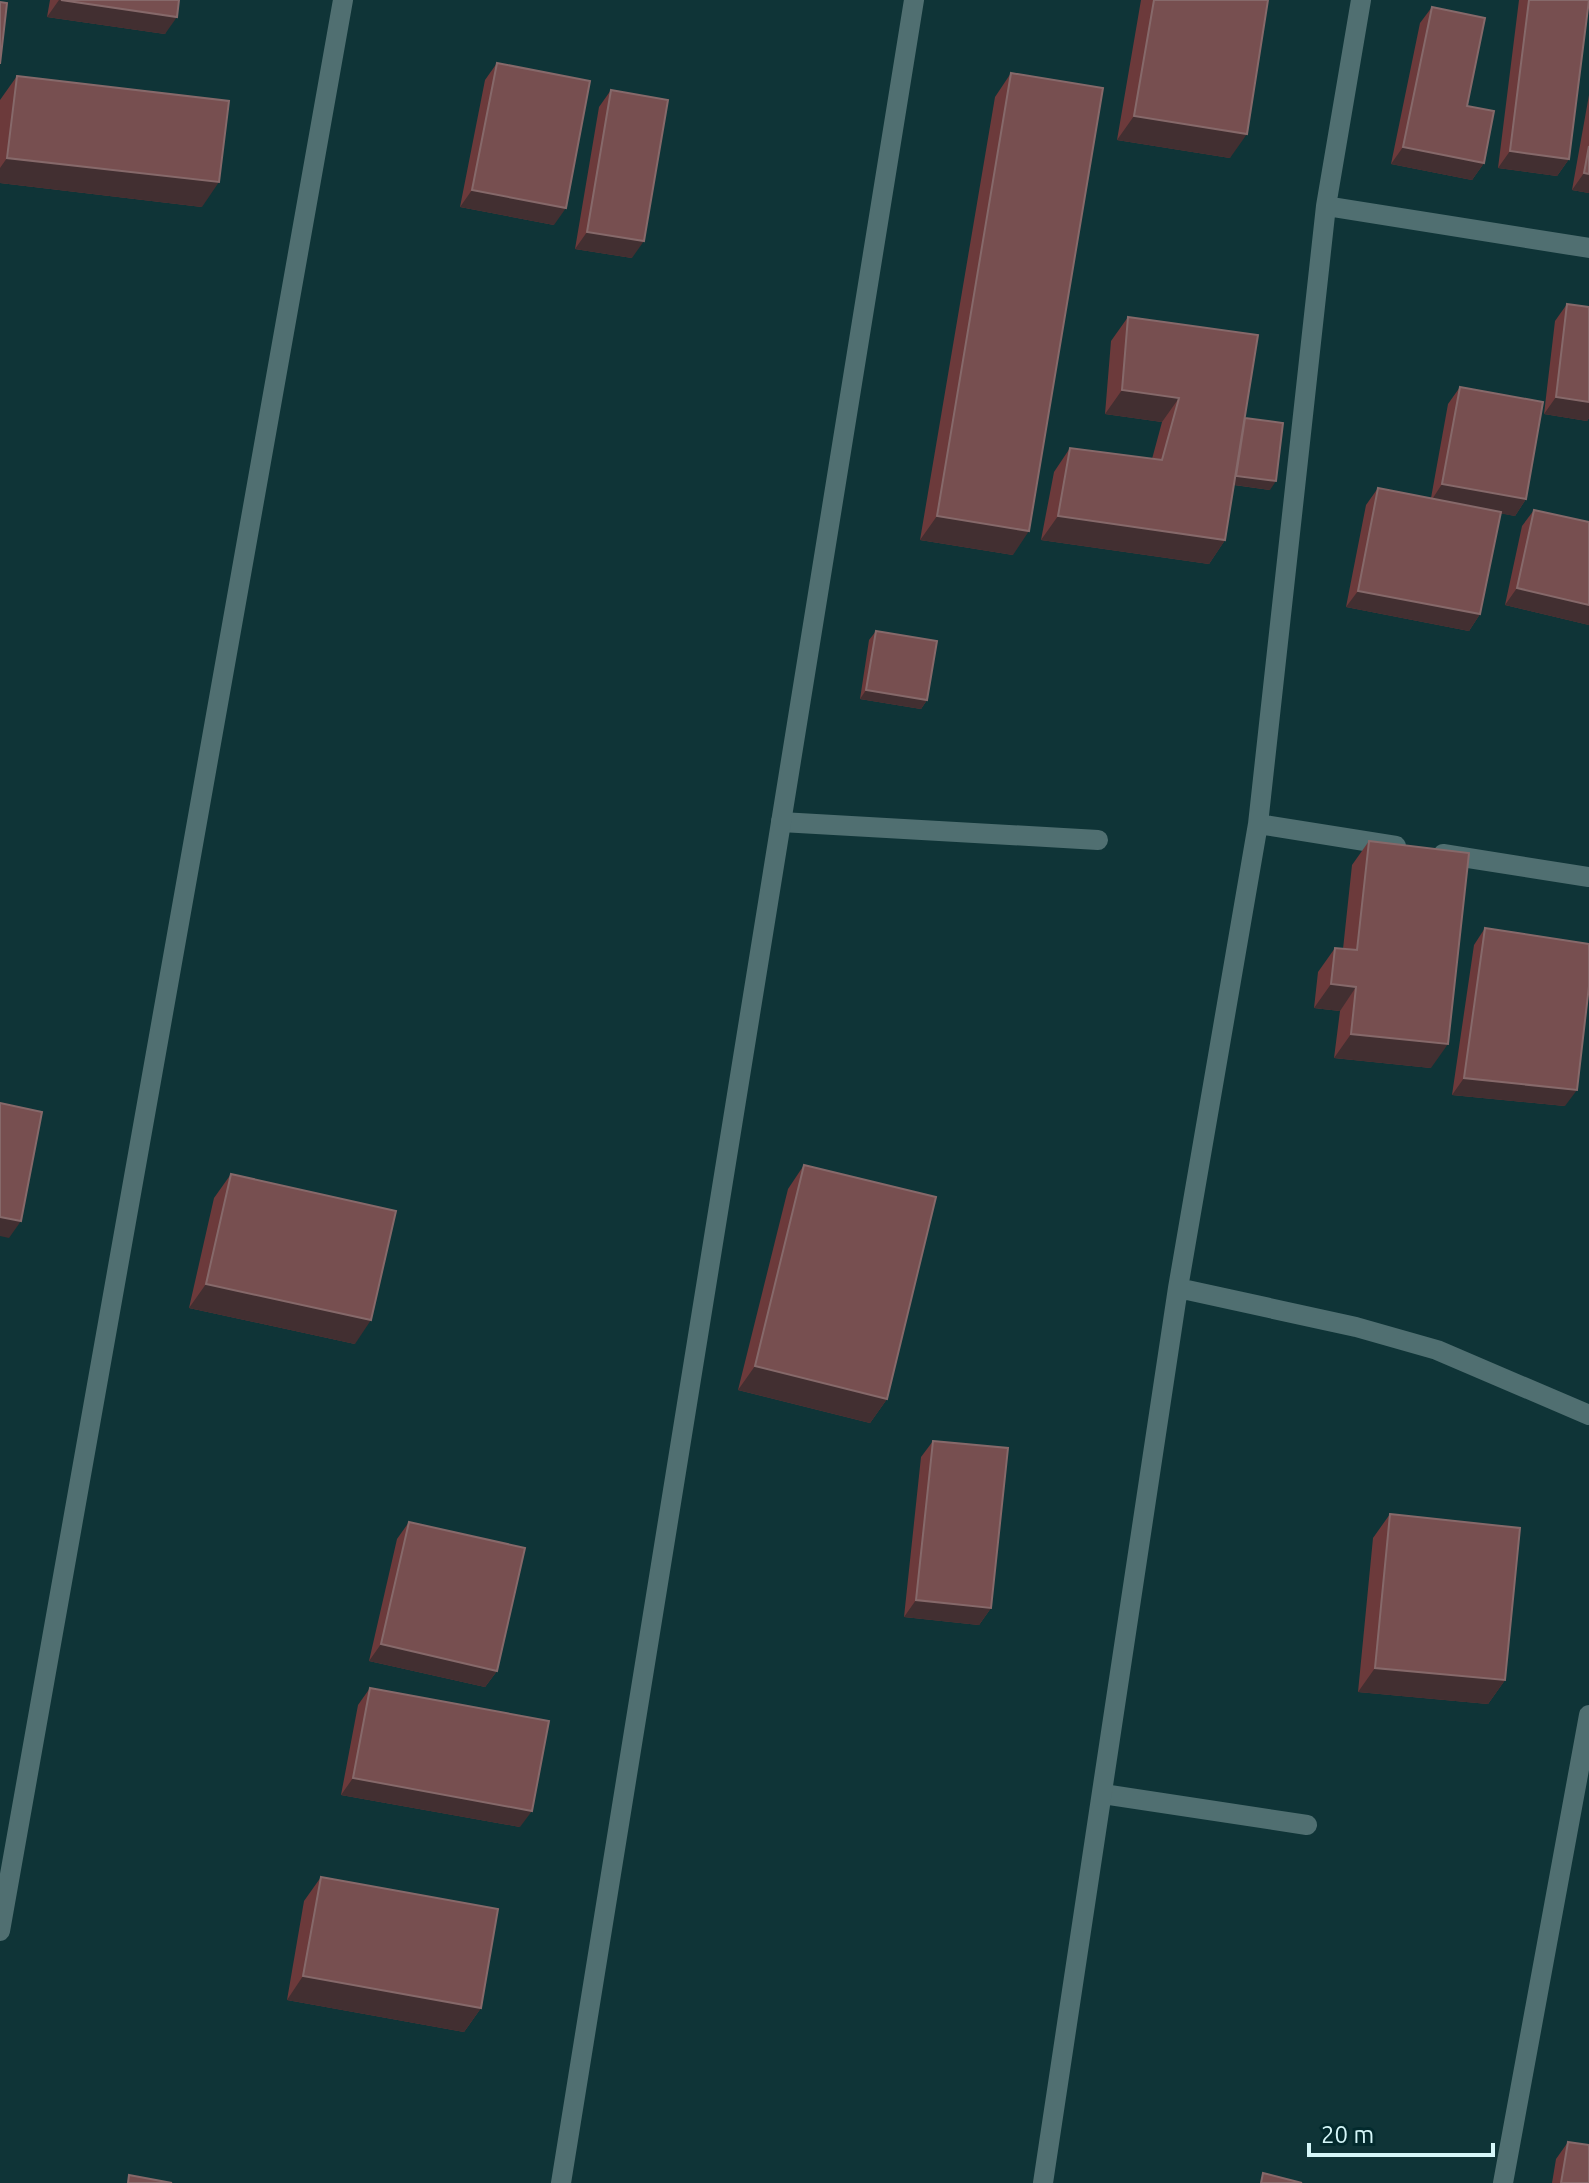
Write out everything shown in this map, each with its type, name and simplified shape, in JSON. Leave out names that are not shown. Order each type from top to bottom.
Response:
[{"type":"street","points":[[0,1931],[343,0]]},
{"type":"street","points":[[561,2183],[914,0]]},
{"type":"street","points":[[1043,2183],[1178,1288],[1258,824],[1326,206],[1361,0]]},
{"type":"street","points":[[1326,206],[1589,248]]},
{"type":"street","points":[[781,822],[1098,840]]},
{"type":"street","points":[[1258,824],[1589,877]]},
{"type":"street","points":[[1178,1288],[1356,1327],[1437,1350],[1589,1415]]},
{"type":"street","points":[[1503,2183],[1582,1794],[1589,1715]]},
{"type":"street","points":[[1103,1794],[1307,1825]]},
{"type":"building","points":[[61,0],[179,0],[177,17]]},
{"type":"building","points":[[1154,0],[1268,0],[1247,134],[1134,116]]},
{"type":"building","points":[[1529,0],[1589,0],[1569,159],[1510,151]]},
{"type":"building","points":[[0,2],[7,3],[0,64]]},
{"type":"building","points":[[1432,7],[1485,18],[1467,106],[1494,111],[1484,163],[1403,147]]},
{"type":"building","points":[[497,63],[590,81],[566,208],[472,190]]},
{"type":"building","points":[[1011,73],[1103,88],[1029,531],[937,516]]},
{"type":"building","points":[[17,76],[229,101],[219,182],[7,158]]},
{"type":"building","points":[[611,90],[668,100],[644,241],[587,232]]},
{"type":"building","points":[[1589,146],[1589,174],[1584,173]]},
{"type":"building","points":[[1567,304],[1589,307],[1589,402],[1556,397]]},
{"type":"building","points":[[1128,317],[1258,335],[1225,540],[1058,516],[1070,448],[1162,460],[1179,398],[1122,390]]},
{"type":"building","points":[[1460,387],[1543,402],[1526,499],[1442,484]]},
{"type":"building","points":[[1245,418],[1283,423],[1276,481],[1236,476]]},
{"type":"building","points":[[1378,488],[1501,512],[1480,614],[1358,591]]},
{"type":"building","points":[[1534,510],[1589,522],[1589,605],[1517,588]]},
{"type":"building","points":[[876,631],[937,641],[927,700],[866,690]]},
{"type":"building","points":[[1369,841],[1469,853],[1448,1044],[1351,1034],[1356,987],[1331,984],[1335,948],[1357,950]]},
{"type":"building","points":[[1485,928],[1589,944],[1589,986],[1577,1090],[1464,1078]]},
{"type":"building","points":[[0,1103],[42,1112],[21,1221],[0,1217]]},
{"type":"building","points":[[804,1165],[936,1197],[887,1399],[755,1366]]},
{"type":"building","points":[[231,1174],[396,1211],[371,1320],[206,1284]]},
{"type":"building","points":[[933,1441],[1008,1448],[991,1608],[916,1600]]},
{"type":"building","points":[[1390,1514],[1520,1528],[1505,1680],[1375,1668]]},
{"type":"building","points":[[409,1522],[525,1548],[497,1671],[381,1644]]},
{"type":"building","points":[[370,1688],[549,1721],[532,1811],[353,1778]]},
{"type":"building","points":[[321,1877],[498,1909],[481,2008],[303,1976]]},
{"type":"building","points":[[1568,2142],[1589,2145],[1589,2183],[1561,2183]]},
{"type":"building","points":[[1263,2173],[1302,2183],[1261,2183]]},
{"type":"building","points":[[129,2175],[172,2183],[128,2183]]}]
